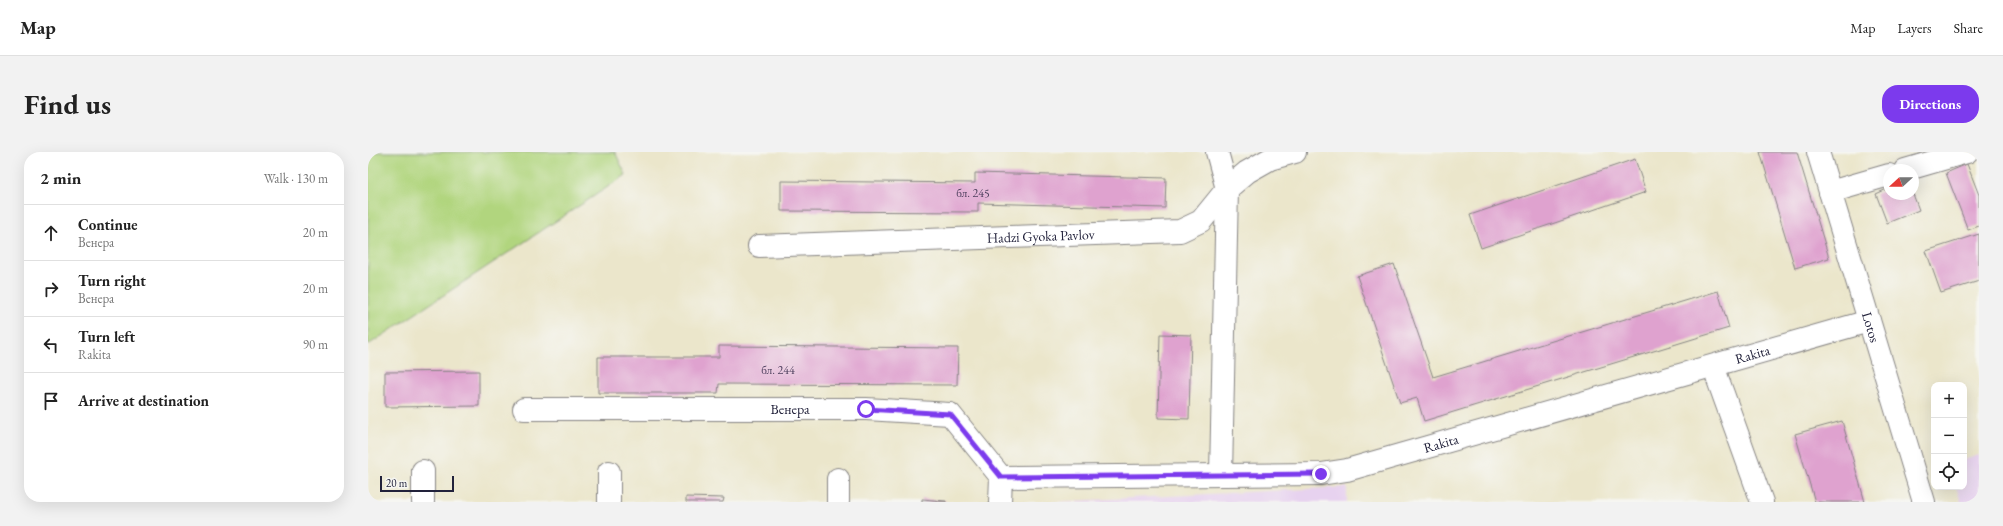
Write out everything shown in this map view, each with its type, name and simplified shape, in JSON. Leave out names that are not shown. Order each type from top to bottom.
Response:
[{"type":"street","points":[[1217,152],[1227,189],[1221,475]]},
{"type":"street","name":"Hadzi Gyoka Pavlov","points":[[759,246],[1180,231],[1201,222],[1227,189],[1247,172],[1270,159],[1295,152]]},
{"type":"street","name":"Lotos","points":[[1818,152],[1924,502]]},
{"type":"street","points":[[1919,166],[1967,152]]},
{"type":"street","points":[[1830,192],[1883,177]]},
{"type":"street","name":"Rakita","points":[[1001,477],[1321,474],[1347,470],[1869,321]]},
{"type":"street","points":[[1713,366],[1762,502]]},
{"type":"street","name":"Венера","points":[[524,409],[866,409],[950,414],[1001,477]]},
{"type":"street","points":[[423,471],[423,502]]},
{"type":"street","points":[[609,472],[609,502]]},
{"type":"street","points":[[1000,502],[1001,477]]},
{"type":"street","points":[[838,479],[838,502]]},
{"type":"shaded area","points":[[1979,455],[1979,502],[1961,502],[1957,490],[1967,490],[1967,459]]},
{"type":"shaded area","points":[[1347,487],[1347,502],[1051,502]]},
{"type":"green space","points":[[368,152],[615,152],[626,175],[368,345]]},
{"type":"building","points":[[1760,152],[1797,152],[1829,258],[1795,268]]},
{"type":"building","points":[[1635,159],[1646,192],[1481,248],[1470,215]]},
{"type":"building","points":[[1967,164],[1979,195],[1979,226],[1968,230],[1946,173]]},
{"type":"building","points":[[975,173],[1166,178],[1165,208],[978,203],[978,212],[781,211],[781,181],[975,183]]},
{"type":"building","points":[[1883,191],[1883,200],[1915,200],[1919,210],[1887,223],[1876,194]]},
{"type":"building","points":[[1979,234],[1979,281],[1941,293],[1926,251]]},
{"type":"building","points":[[1394,264],[1433,377],[1718,291],[1729,328],[1424,421],[1417,398],[1400,403],[1357,276]]},
{"type":"building","points":[[1160,334],[1191,335],[1189,419],[1158,418]]},
{"type":"building","points":[[719,346],[958,348],[957,385],[719,384],[718,393],[598,393],[598,357],[719,357]]},
{"type":"building","points":[[479,371],[479,406],[385,407],[385,372]]},
{"type":"building","points":[[1842,421],[1865,502],[1815,502],[1795,434]]},
{"type":"building","points":[[686,497],[724,498],[723,502],[686,502]]},
{"type":"building","points":[[922,499],[946,501],[946,502],[922,502]]},
{"type":"route","points":[[866,409],[950,414],[1001,477],[1321,474]]}]
